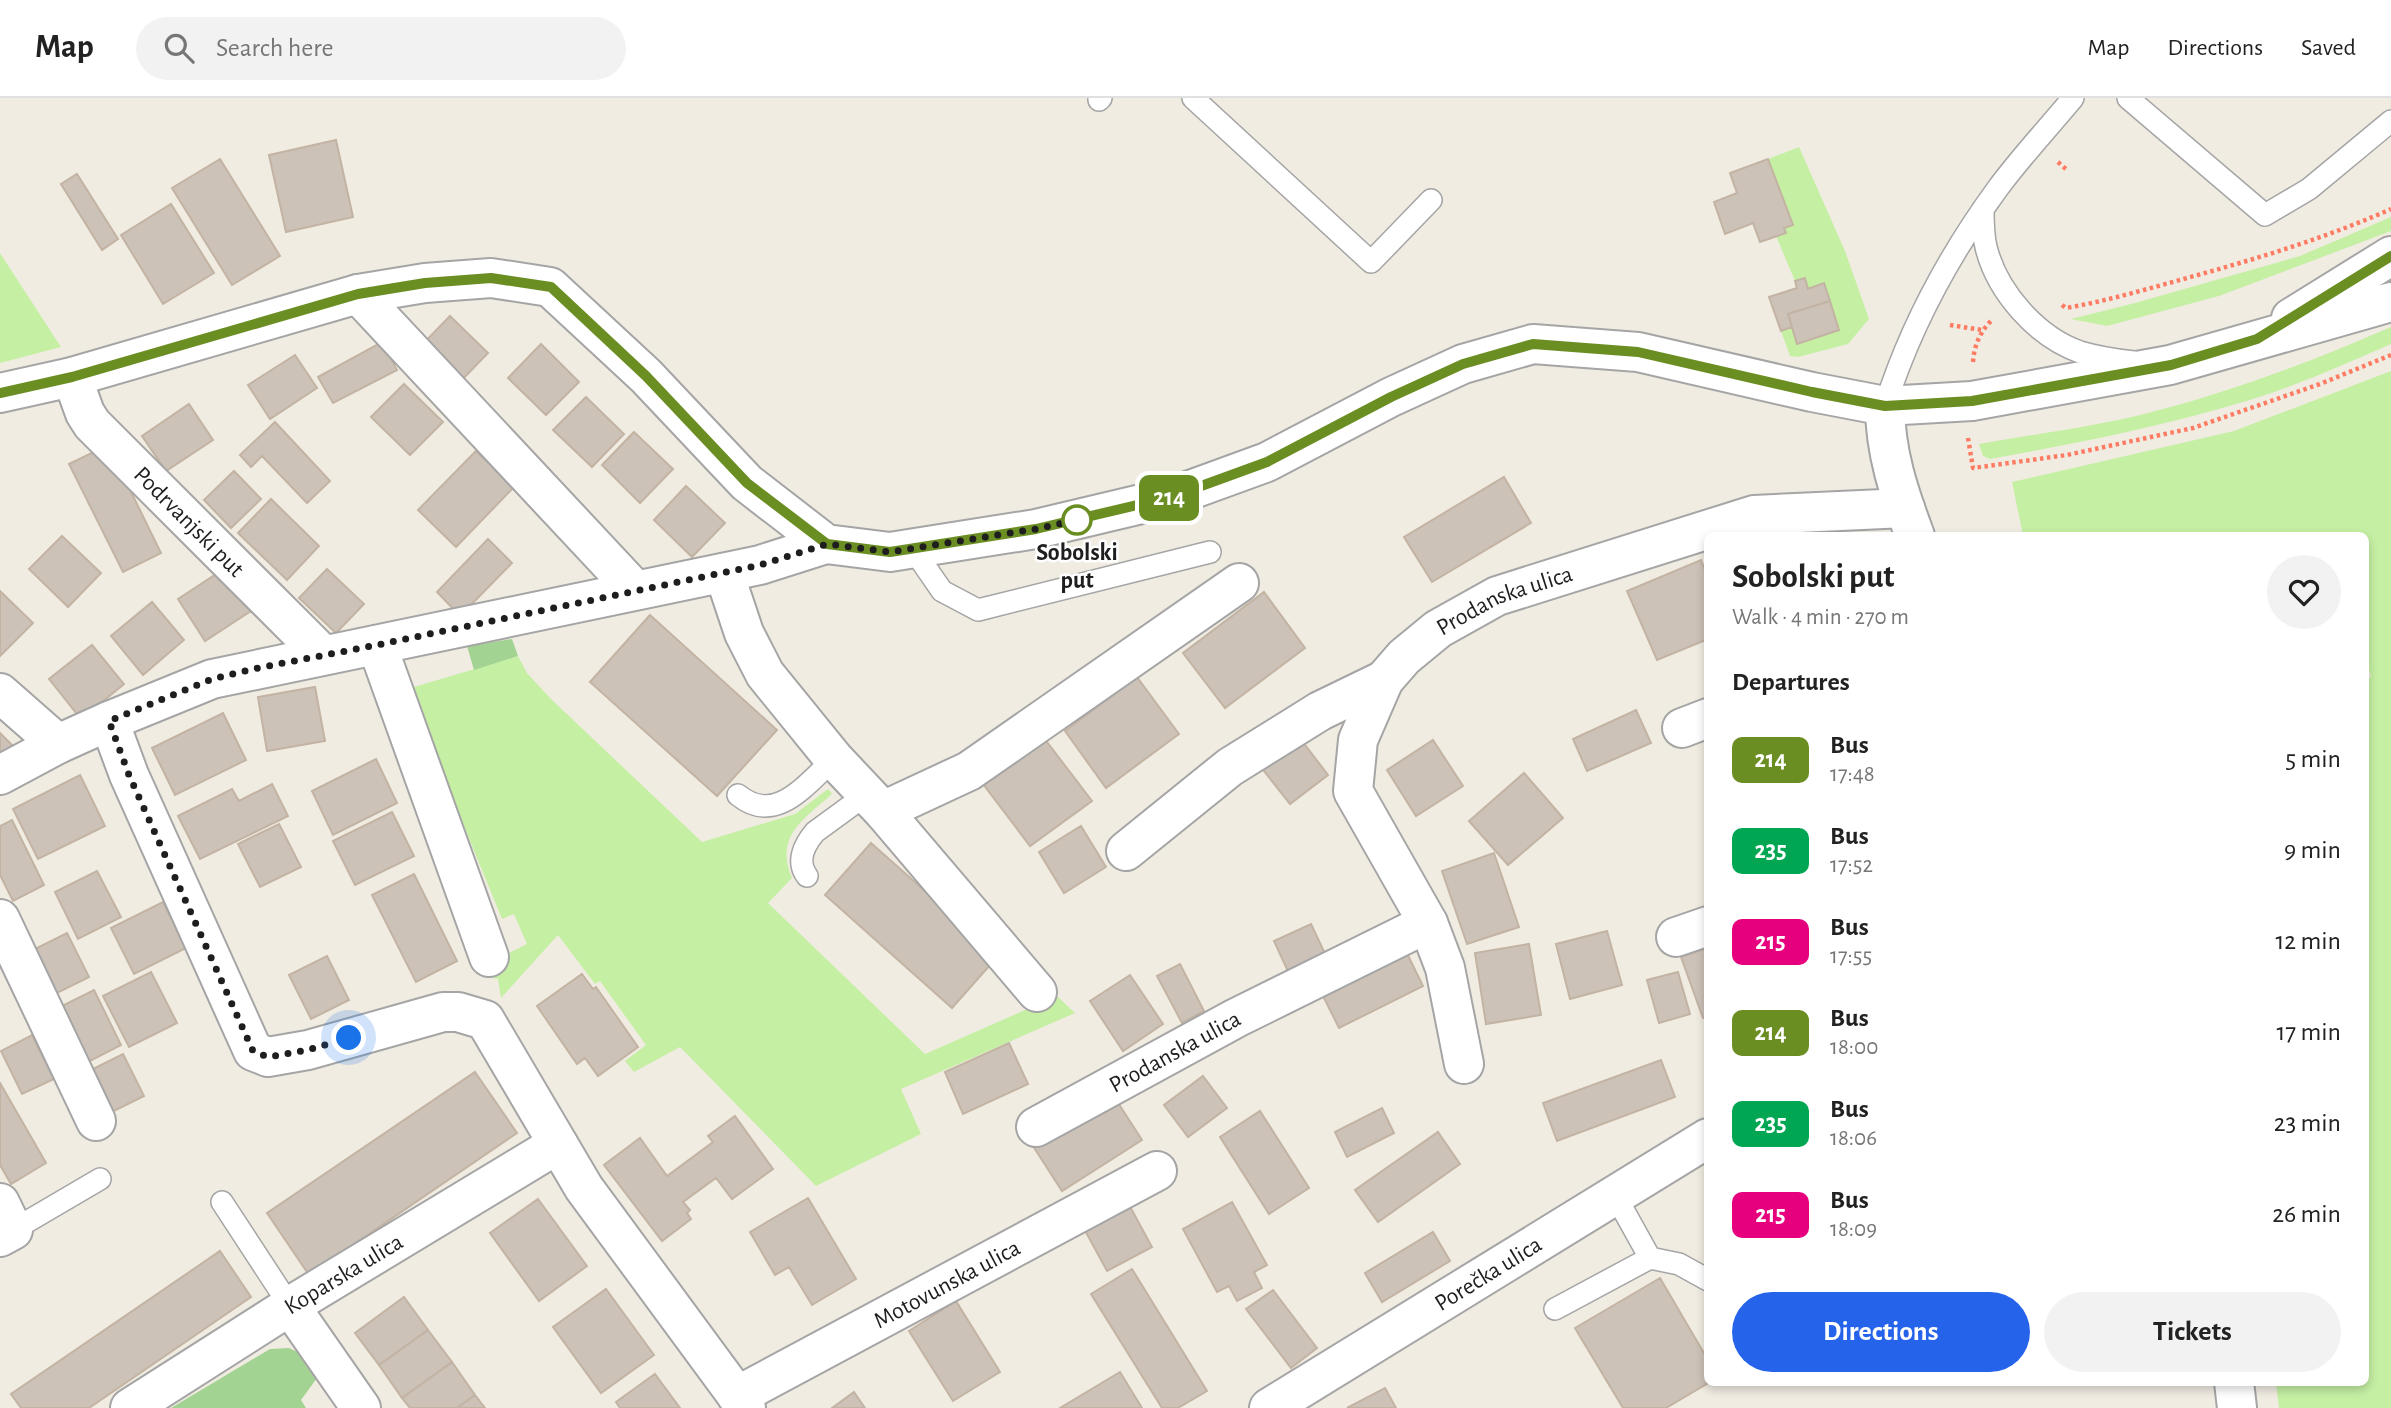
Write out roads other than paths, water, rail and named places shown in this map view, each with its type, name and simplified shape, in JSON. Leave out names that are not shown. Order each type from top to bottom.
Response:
[{"type":"street","points":[[2257,339],[2391,256]]},
{"type":"street","points":[[0,393],[72,377],[358,294],[425,283],[491,278],[551,287],[646,376],[747,483],[827,544]]},
{"type":"street","points":[[358,294],[635,590]]},
{"type":"street","points":[[0,775],[58,744],[212,679],[724,573],[827,544],[890,552],[913,549],[1036,529],[1171,497],[1267,462],[1391,397],[1463,364],[1533,344],[1638,352],[1885,406],[1972,401],[2171,365],[2391,302]]},
{"type":"street","name":"Podrvanjski put","points":[[72,377],[85,413],[93,424],[323,655]]},
{"type":"street","points":[[1885,406],[1885,435],[1889,454],[1910,522]]},
{"type":"street","name":"Prodanska ulica","points":[[1464,1063],[1445,968],[1428,923],[1353,791],[1358,740],[1384,680],[1404,657],[1438,629],[1497,596],[1754,515],[1910,522]]},
{"type":"street","points":[[724,573],[744,633],[765,674],[834,759],[1037,992]]},
{"type":"street","points":[[875,803],[969,771],[1239,583]]},
{"type":"street","points":[[377,645],[489,957]]},
{"type":"street","points":[[1126,851],[1230,767],[1320,711],[1384,680]]},
{"type":"street","points":[[0,693],[58,744]]},
{"type":"street","name":"Motovunska ulica","points":[[109,721],[129,775],[253,1051],[268,1057],[307,1050],[443,1012],[458,1012],[485,1020],[584,1188],[741,1402],[1157,1171]]},
{"type":"street","points":[[0,919],[96,1121]]},
{"type":"street","name":"Prodanska ulica","points":[[1036,1127],[1236,1018],[1428,923]]},
{"type":"street","name":"Porečka ulica","points":[[1269,1408],[1704,1140]]},
{"type":"street","name":"Koparska ulica","points":[[130,1408],[290,1306],[558,1144]]},
{"type":"street","points":[[290,1306],[361,1408]]},
{"type":"street","points":[[2234,1386],[2236,1408]]},
{"type":"lane","points":[[1194,98],[1371,262],[1431,200]]},
{"type":"lane","points":[[1885,406],[1914,327],[1937,283],[1999,186],[2073,98]]},
{"type":"lane","points":[[2128,98],[2265,215],[2309,189],[2391,121]]},
{"type":"lane","points":[[1983,209],[1985,246],[1994,271],[2014,302],[2036,324],[2057,340],[2080,352],[2119,360],[2171,365]]},
{"type":"lane","points":[[913,549],[942,591],[978,610],[1210,552]]},
{"type":"lane","points":[[738,794],[757,806],[776,806],[791,797],[834,759]]},
{"type":"lane","points":[[807,876],[802,862],[809,839],[815,832],[875,803]]},
{"type":"lane","points":[[4,1224],[100,1179]]},
{"type":"lane","points":[[1615,1195],[1650,1258]]},
{"type":"lane","points":[[222,1202],[290,1306]]},
{"type":"lane","points":[[1555,1310],[1650,1258],[1679,1264],[1704,1278]]},
{"type":"place","name":"Sobolski put","points":[[1077,520]]}]
